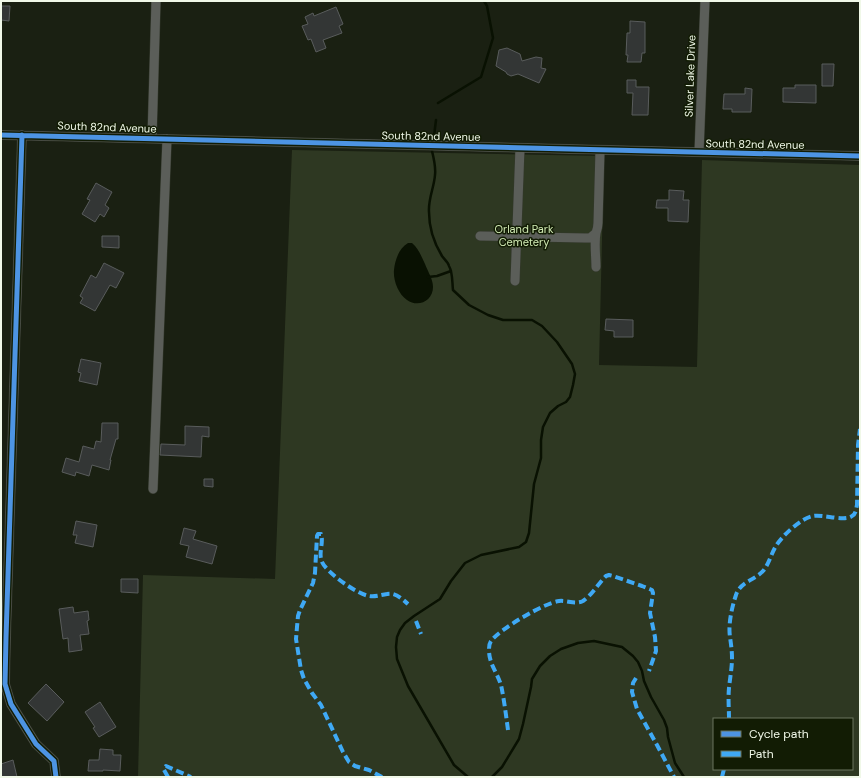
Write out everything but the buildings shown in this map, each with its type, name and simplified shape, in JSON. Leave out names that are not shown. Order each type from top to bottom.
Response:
[{"type":"street","points":[[152,138],[156,1]]},
{"type":"street","name":"Silver Lake Drive","points":[[699,152],[705,1]]},
{"type":"street","name":"South 82nd Avenue","points":[[1,134],[860,156]]},
{"type":"street","points":[[22,135],[5,684],[11,704],[36,744],[54,761],[56,777]]},
{"type":"street","points":[[153,489],[167,139]]},
{"type":"street","points":[[515,282],[520,148]]},
{"type":"street","points":[[596,267],[600,150]]},
{"type":"street","points":[[480,236],[590,238],[596,233]]},
{"type":"green space","name":"Orland Park Cemetery","points":[[292,150],[604,156],[599,365],[697,367],[702,160],[860,165],[860,777],[138,777],[143,575],[275,579]]},
{"type":"shaded area","points":[[408,243],[412,243],[418,250],[433,284],[432,292],[428,299],[420,303],[407,300],[399,291],[394,278],[396,258],[402,248]]},
{"type":"waterway","points":[[438,103],[481,77],[493,38],[487,6],[484,1]]},
{"type":"waterway","points":[[434,136],[436,120]]},
{"type":"waterway","points":[[432,151],[435,163],[435,172],[429,203],[430,223],[432,235],[442,256],[448,263],[452,275],[453,290],[469,305],[488,315],[503,320],[532,320],[542,326],[557,342],[572,364],[575,374],[570,397],[566,402],[558,406],[550,413],[543,427],[541,458],[534,484],[529,533],[526,542],[519,547],[481,555],[465,563],[451,581],[440,599],[405,623],[397,637],[397,659],[408,686],[454,765],[468,777]]},
{"type":"waterway","points":[[428,277],[437,276],[451,271]]},
{"type":"waterway","points":[[492,777],[502,767],[519,739],[532,679],[540,666],[550,656],[561,649],[578,643],[594,641],[622,647],[638,662],[651,697],[667,728],[675,763],[684,777]]},
{"type":"marked path","points":[[729,718],[729,692],[732,658],[730,621],[736,595],[744,584],[763,571],[779,542],[792,528],[803,520],[813,516],[849,518],[854,514],[857,505],[858,445],[860,429]]},
{"type":"marked path","points":[[382,777],[349,762],[321,705],[312,693],[301,670],[296,639],[298,616],[313,583],[318,534],[321,534],[322,537],[322,562],[325,567],[336,577],[350,587],[369,596],[393,594],[408,604]]},
{"type":"marked path","points":[[508,730],[501,685],[489,655],[491,641],[503,630],[543,606],[559,601],[577,603],[583,601],[606,576],[613,576],[652,590],[653,593],[650,613],[656,651],[649,671]]},
{"type":"marked path","points":[[416,621],[421,634]]},
{"type":"marked path","points":[[636,678],[633,683],[632,692],[637,709],[674,777]]},
{"type":"marked path","points":[[168,777],[164,770],[166,766],[191,777]]},
{"type":"marked path","points":[[722,777],[724,770]]},
{"type":"cycle path","points":[[1,135],[860,156]]},
{"type":"cycle path","points":[[22,135],[5,684],[11,704],[36,744],[54,761],[56,777]]}]
